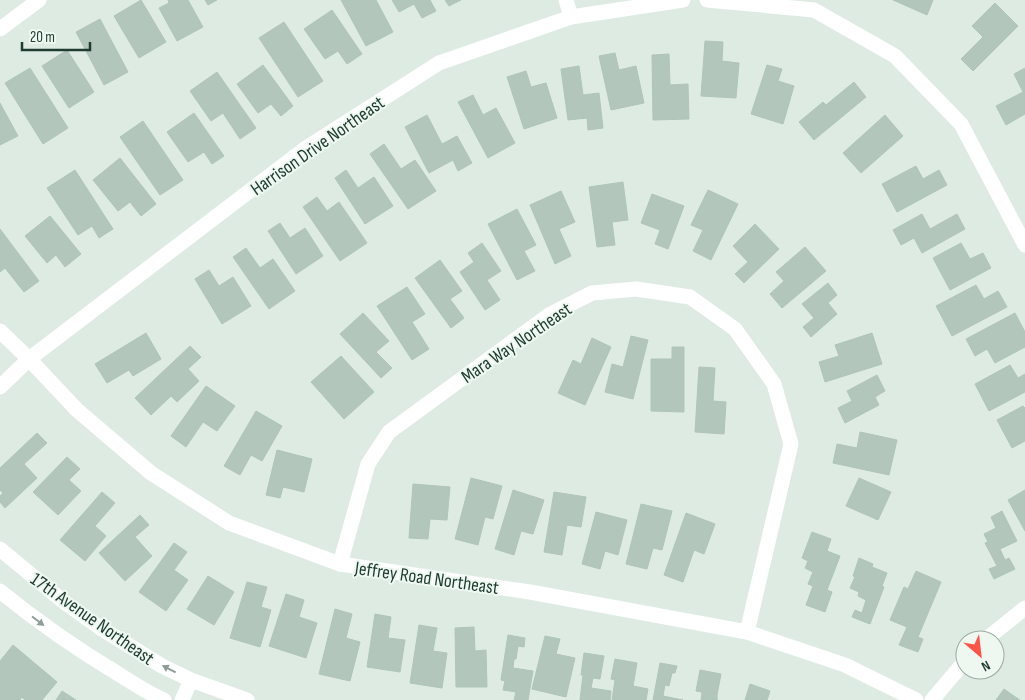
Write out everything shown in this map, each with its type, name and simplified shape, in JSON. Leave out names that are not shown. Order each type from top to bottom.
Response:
[{"type":"street","points":[[0,29],[39,0]]},
{"type":"street","points":[[566,0],[571,17]]},
{"type":"street","name":"Harrison Drive Northeast","points":[[0,387],[29,359],[306,148],[439,62],[571,17],[683,0]]},
{"type":"street","points":[[707,0],[816,5],[895,56],[961,124],[1025,245]]},
{"type":"street","name":"Mara Way Northeast","points":[[340,564],[368,464],[389,432],[549,315],[592,293],[636,289],[690,297],[735,329],[774,384],[791,444],[747,632]]},
{"type":"street","name":"Jeffrey Road Northeast","points":[[0,331],[77,410],[151,473],[230,523],[340,564],[530,592],[747,632],[845,665],[916,700]]},
{"type":"street","name":"17th Avenue Northeast","points":[[0,549],[58,597],[99,627],[162,666],[191,680],[247,700]]},
{"type":"street","name":"17th Avenue Northeast","points":[[0,591],[82,653],[164,700]]},
{"type":"street","points":[[998,630],[1025,608]]},
{"type":"street","points":[[932,700],[955,673]]},
{"type":"street","points":[[182,700],[191,680]]},
{"type":"building","points":[[141,0],[166,42],[139,58],[114,16]]},
{"type":"building","points":[[168,0],[188,0],[203,27],[177,41],[159,8],[169,3]]},
{"type":"building","points":[[205,0],[217,0],[208,5]]},
{"type":"building","points":[[341,0],[376,0],[393,32],[366,46]]},
{"type":"building","points":[[392,0],[430,0],[436,11],[422,18],[414,4],[399,12]]},
{"type":"building","points":[[445,0],[461,0],[449,6]]},
{"type":"building","points":[[893,0],[933,0],[927,15]]},
{"type":"building","points":[[995,3],[1018,26],[973,71],[961,59],[983,37],[972,26]]},
{"type":"building","points":[[332,10],[362,54],[347,64],[338,51],[325,59],[304,29]]},
{"type":"building","points":[[100,19],[128,72],[104,85],[76,32]]},
{"type":"building","points":[[284,22],[323,81],[298,97],[259,38]]},
{"type":"building","points":[[705,41],[723,42],[722,61],[739,63],[736,98],[701,96]]},
{"type":"building","points":[[67,50],[94,92],[69,108],[42,66]]},
{"type":"building","points":[[615,53],[619,70],[636,66],[644,103],[611,110],[599,56]]},
{"type":"building","points":[[669,54],[670,85],[688,84],[689,119],[653,120],[652,55]]},
{"type":"building","points":[[263,65],[293,106],[281,116],[271,104],[258,113],[237,84]]},
{"type":"building","points":[[767,65],[782,69],[778,81],[794,86],[783,124],[751,114]]},
{"type":"building","points":[[579,66],[583,95],[599,93],[603,128],[588,130],[587,118],[568,120],[561,69]]},
{"type":"building","points":[[30,68],[68,128],[43,144],[5,83]]},
{"type":"building","points":[[1025,68],[1025,114],[1006,125],[996,106],[1023,92],[1014,74]]},
{"type":"building","points":[[526,71],[531,87],[546,83],[557,118],[524,129],[507,77]]},
{"type":"building","points":[[217,72],[256,128],[240,139],[223,113],[211,121],[190,91]]},
{"type":"building","points":[[854,82],[866,97],[814,140],[799,122],[823,102],[826,105]]},
{"type":"building","points":[[473,95],[483,115],[496,108],[515,143],[488,158],[458,102]]},
{"type":"building","points":[[0,103],[18,136],[0,145]]},
{"type":"building","points":[[194,113],[224,156],[212,164],[204,152],[188,162],[167,132]]},
{"type":"building","points":[[427,115],[442,144],[457,136],[472,163],[458,171],[453,160],[429,173],[405,127]]},
{"type":"building","points":[[885,115],[903,136],[861,173],[843,153]]},
{"type":"building","points":[[143,121],[183,180],[160,195],[120,137]]},
{"type":"building","points":[[384,144],[401,169],[415,160],[436,191],[408,209],[370,154]]},
{"type":"building","points":[[120,158],[156,204],[141,216],[130,202],[118,211],[93,180]]},
{"type":"building","points":[[916,166],[923,179],[939,170],[947,185],[897,212],[882,184]]},
{"type":"building","points":[[75,170],[113,229],[99,238],[92,226],[78,235],[47,188]]},
{"type":"building","points":[[346,170],[358,188],[374,177],[393,206],[365,224],[335,178]]},
{"type":"building","points":[[623,182],[628,220],[612,222],[615,245],[597,247],[589,187]]},
{"type":"building","points":[[708,190],[738,204],[711,260],[693,251],[703,230],[691,225]]},
{"type":"building","points":[[561,191],[575,222],[559,229],[571,256],[555,264],[530,205]]},
{"type":"building","points":[[652,194],[684,206],[668,249],[655,244],[660,230],[641,223]]},
{"type":"building","points":[[317,197],[327,211],[339,202],[367,243],[340,261],[303,207]]},
{"type":"building","points":[[517,209],[536,245],[524,251],[535,271],[517,280],[488,224]]},
{"type":"building","points":[[922,214],[930,229],[957,214],[965,229],[922,253],[914,238],[901,245],[893,230]]},
{"type":"building","points":[[50,216],[81,254],[65,267],[56,255],[47,263],[25,236]]},
{"type":"building","points":[[280,223],[290,238],[305,228],[323,256],[296,274],[268,231]]},
{"type":"building","points":[[755,224],[779,249],[744,283],[735,274],[748,262],[733,246]]},
{"type":"building","points":[[0,229],[39,281],[24,292],[5,268],[0,272]]},
{"type":"building","points":[[482,243],[501,271],[487,280],[500,300],[485,310],[460,272],[474,262],[468,253]]},
{"type":"building","points":[[961,243],[970,259],[983,253],[991,268],[950,290],[933,258]]},
{"type":"building","points":[[805,247],[826,271],[782,308],[770,294],[784,281],[776,272]]},
{"type":"building","points":[[246,248],[260,268],[273,259],[295,291],[269,309],[233,257]]},
{"type":"building","points":[[440,260],[462,291],[450,299],[464,318],[451,328],[415,278]]},
{"type":"building","points":[[209,270],[219,286],[233,277],[251,306],[222,324],[195,279]]},
{"type":"building","points":[[828,283],[837,295],[828,303],[837,314],[811,337],[803,327],[814,318],[802,304]]},
{"type":"building","points":[[976,285],[984,299],[998,291],[1007,307],[952,336],[936,306]]},
{"type":"building","points":[[407,287],[425,314],[412,322],[429,349],[412,360],[377,306]]},
{"type":"building","points":[[363,313],[389,341],[376,352],[392,368],[381,378],[340,334]]},
{"type":"building","points":[[1015,313],[1025,332],[1025,347],[995,363],[987,349],[975,356],[966,339]]},
{"type":"building","points":[[146,333],[161,359],[133,376],[129,370],[107,383],[95,364]]},
{"type":"building","points":[[872,333],[882,364],[825,382],[819,362],[839,356],[835,345]]},
{"type":"building","points":[[631,336],[648,340],[633,399],[605,392],[612,364],[623,367]]},
{"type":"building","points":[[592,338],[611,347],[585,405],[558,393],[573,360],[581,364]]},
{"type":"building","points":[[190,346],[201,357],[188,369],[199,381],[177,402],[171,396],[151,415],[135,398]]},
{"type":"building","points":[[672,347],[684,347],[684,412],[651,411],[651,359],[672,359]]},
{"type":"building","points":[[341,356],[374,392],[344,419],[311,382]]},
{"type":"building","points":[[1010,365],[1018,378],[1025,374],[1025,392],[989,411],[975,384]]},
{"type":"building","points":[[699,367],[715,368],[713,401],[726,402],[724,434],[695,432]]},
{"type":"building","points":[[877,375],[885,391],[875,397],[879,405],[845,423],[838,408],[852,401],[847,391]]},
{"type":"building","points":[[206,386],[235,406],[217,431],[203,422],[186,447],[171,436]]},
{"type":"building","points":[[1023,406],[1025,408],[1025,441],[1012,448],[997,420]]},
{"type":"building","points":[[256,411],[282,426],[262,461],[251,455],[240,475],[224,466]]},
{"type":"building","points":[[860,432],[897,440],[889,475],[833,463],[837,444],[857,448]]},
{"type":"building","points":[[37,433],[47,443],[24,464],[37,478],[5,508],[0,502],[0,496],[3,493],[0,490],[0,468]]},
{"type":"building","points":[[277,450],[312,459],[304,492],[283,487],[280,498],[266,495]]},
{"type":"building","points":[[67,457],[80,469],[69,480],[81,491],[58,515],[33,492]]},
{"type":"building","points":[[471,478],[502,486],[493,519],[485,517],[478,545],[455,539]]},
{"type":"building","points":[[859,478],[891,492],[878,520],[846,506]]},
{"type":"building","points":[[413,484],[450,487],[447,520],[430,519],[428,539],[409,538]]},
{"type":"building","points":[[513,490],[544,500],[533,534],[521,531],[514,555],[495,549]]},
{"type":"building","points":[[1025,490],[1025,531],[1008,500]]},
{"type":"building","points":[[102,492],[115,503],[95,526],[106,536],[85,561],[60,540]]},
{"type":"building","points":[[554,492],[586,497],[581,527],[567,525],[562,555],[544,552]]},
{"type":"building","points":[[641,504],[672,511],[662,550],[653,548],[647,569],[626,564]]},
{"type":"building","points":[[1002,511],[1017,541],[1000,549],[1005,560],[1009,558],[1015,569],[994,579],[989,569],[997,566],[985,543],[988,542],[984,534],[996,528],[991,517]]},
{"type":"building","points":[[596,512],[627,520],[618,555],[605,551],[600,569],[582,564]]},
{"type":"building","points":[[686,513],[715,524],[704,554],[694,550],[683,582],[664,575]]},
{"type":"building","points":[[140,515],[149,525],[135,537],[152,556],[125,581],[99,553]]},
{"type":"building","points":[[812,532],[831,539],[827,551],[840,556],[827,590],[832,592],[825,612],[806,605],[813,586],[808,584],[813,572],[805,568],[808,561],[802,558]]},
{"type":"building","points":[[174,543],[187,552],[174,570],[188,580],[166,611],[139,592]]},
{"type":"building","points":[[859,558],[873,564],[872,567],[887,573],[882,586],[884,587],[870,624],[852,617],[855,610],[862,613],[866,600],[858,596],[859,592],[850,588],[855,577],[853,576]]},
{"type":"building","points":[[916,571],[941,582],[918,637],[923,639],[918,652],[899,645],[907,627],[890,620],[904,587],[908,589]]},
{"type":"building","points":[[208,576],[234,592],[214,625],[187,609]]},
{"type":"building","points":[[247,582],[267,587],[261,607],[271,610],[260,647],[230,638]]},
{"type":"building","points":[[286,594],[304,600],[299,617],[317,623],[306,658],[269,646]]},
{"type":"building","points":[[335,609],[352,614],[346,638],[360,642],[350,681],[319,674]]},
{"type":"building","points":[[375,614],[391,617],[388,638],[405,640],[400,672],[367,667]]},
{"type":"building","points":[[419,625],[437,628],[433,651],[447,653],[442,688],[410,683]]},
{"type":"building","points":[[474,627],[475,651],[486,650],[487,687],[456,687],[455,628]]},
{"type":"building","points":[[508,635],[525,638],[524,647],[518,646],[513,668],[533,671],[528,700],[514,700],[516,692],[503,690],[505,681],[501,680]]},
{"type":"building","points":[[545,636],[560,639],[556,654],[575,658],[566,697],[532,689]]},
{"type":"building","points":[[13,645],[57,682],[42,700],[25,700],[22,697],[20,700],[0,700],[0,661]]},
{"type":"building","points":[[584,653],[604,656],[600,679],[593,678],[591,688],[611,691],[610,700],[580,700]]},
{"type":"building","points":[[615,659],[637,663],[633,686],[648,689],[646,700],[612,700],[615,680],[611,679]]},
{"type":"building","points":[[660,663],[677,666],[675,673],[672,673],[669,686],[665,685],[663,696],[683,700],[653,700]]},
{"type":"building","points":[[700,670],[721,674],[717,700],[701,700],[702,692],[696,691]]},
{"type":"building","points":[[750,684],[770,691],[767,700],[745,700]]},
{"type":"building","points":[[1004,689],[1011,694],[1020,700],[996,700]]},
{"type":"building","points":[[62,691],[76,700],[56,700]]}]
